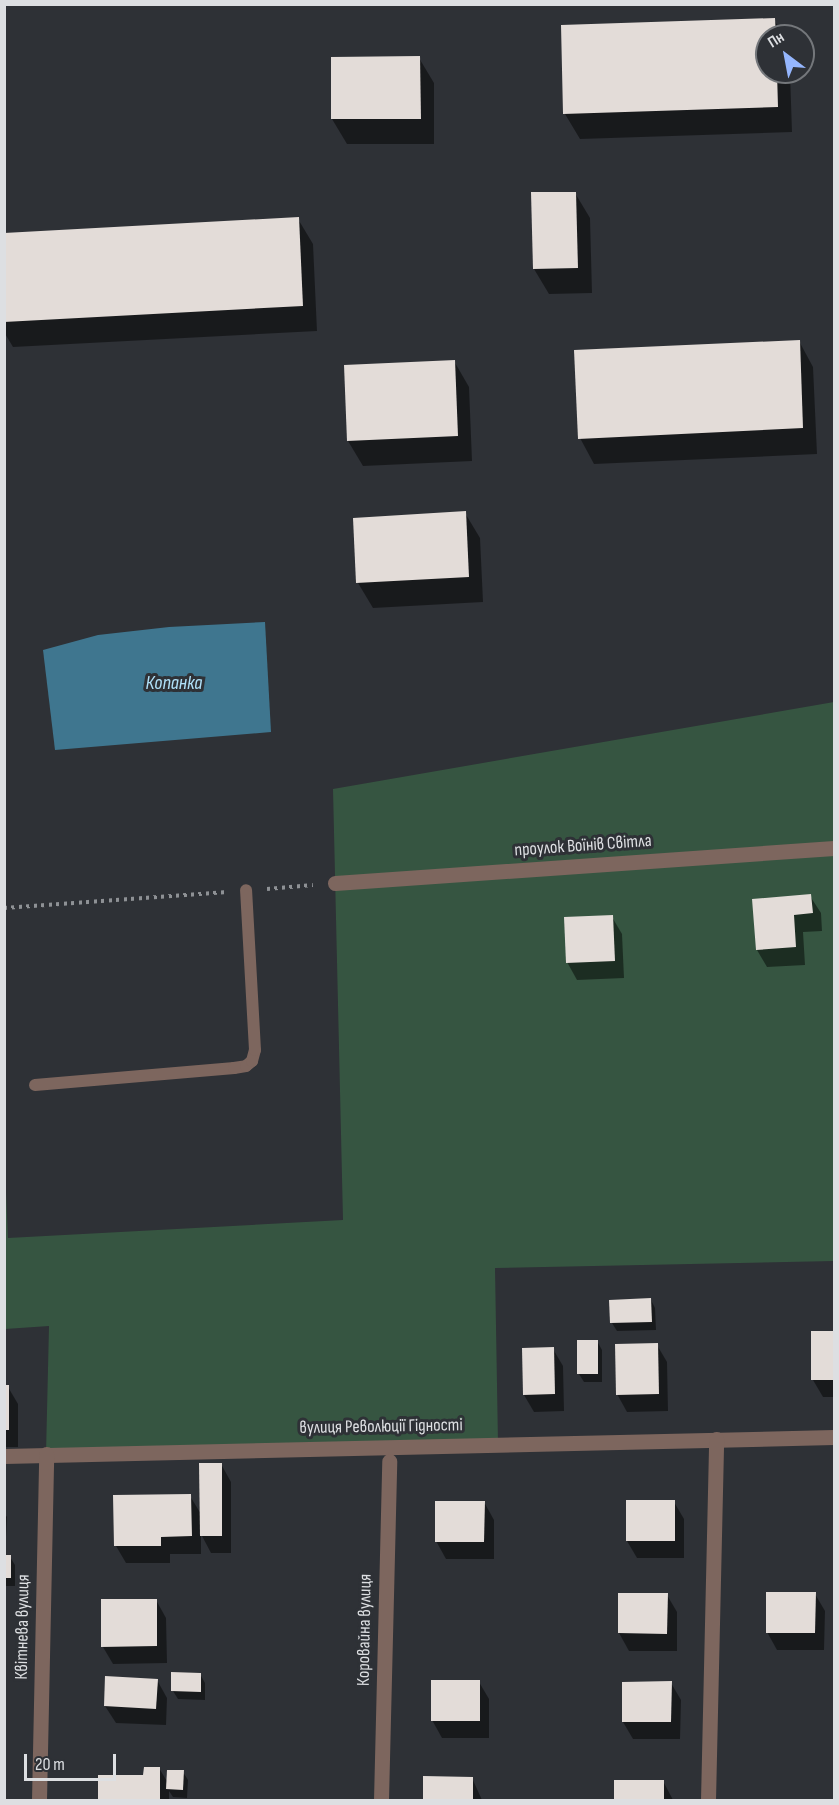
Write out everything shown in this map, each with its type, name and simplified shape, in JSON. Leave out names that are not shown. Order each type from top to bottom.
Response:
[{"type":"street","name":"проулок Воїнів Світла","points":[[335,883],[834,848]]},
{"type":"street","name":"вулиця Революції Гідності","points":[[4,1456],[834,1437]]},
{"type":"street","points":[[708,1800],[716,1439]]},
{"type":"street","name":"Квітнева вулиця","points":[[39,1800],[46,1454]]},
{"type":"street","name":"Коровайна вулиця","points":[[381,1800],[389,1461]]},
{"type":"lane","points":[[35,1085],[234,1068],[246,1066],[252,1061],[255,1050],[246,890]]},
{"type":"path","points":[[4,908],[335,883]]},
{"type":"green space","points":[[834,702],[834,1261],[495,1268],[498,1443],[46,1454],[49,1326],[5,1329],[4,1146],[8,1238],[343,1220],[333,789]]},
{"type":"water","name":"Копанка","points":[[265,622],[271,732],[55,750],[43,650],[98,635],[169,627]]},
{"type":"building","points":[[775,18],[775,24],[755,24],[755,84],[777,84],[778,107],[563,114],[561,25]]},
{"type":"building","points":[[420,56],[421,119],[331,119],[331,57]]},
{"type":"building","points":[[531,192],[576,192],[578,268],[533,269]]},
{"type":"building","points":[[299,217],[303,306],[4,322],[4,233]]},
{"type":"building","points":[[800,340],[803,428],[578,439],[574,350]]},
{"type":"building","points":[[455,360],[458,436],[347,441],[344,365]]},
{"type":"building","points":[[466,511],[469,577],[356,583],[353,518]]},
{"type":"building","points":[[811,894],[813,913],[794,915],[796,947],[756,950],[752,899]]},
{"type":"building","points":[[613,915],[615,961],[566,963],[564,917]]},
{"type":"building","points":[[651,1298],[652,1322],[610,1323],[609,1300]]},
{"type":"building","points":[[811,1331],[834,1331],[834,1380],[811,1380]]},
{"type":"building","points":[[577,1340],[598,1340],[598,1374],[577,1374]]},
{"type":"building","points":[[658,1343],[659,1394],[616,1395],[615,1344]]},
{"type":"building","points":[[554,1347],[555,1394],[523,1395],[522,1348]]},
{"type":"building","points":[[4,1385],[9,1385],[9,1430],[4,1430]]},
{"type":"building","points":[[199,1463],[222,1463],[222,1536],[200,1536]]},
{"type":"building","points":[[191,1494],[192,1536],[161,1537],[161,1546],[114,1546],[113,1495]]},
{"type":"building","points":[[626,1500],[675,1500],[675,1541],[626,1541]]},
{"type":"building","points":[[435,1501],[485,1501],[484,1542],[435,1542]]},
{"type":"building","points":[[4,1555],[11,1555],[11,1578],[4,1578]]},
{"type":"building","points":[[766,1592],[816,1592],[815,1633],[766,1633]]},
{"type":"building","points":[[618,1593],[668,1593],[667,1634],[618,1633]]},
{"type":"building","points":[[101,1599],[157,1599],[157,1646],[101,1647]]},
{"type":"building","points":[[171,1672],[201,1673],[201,1692],[171,1691]]},
{"type":"building","points":[[105,1676],[158,1679],[156,1709],[104,1706]]},
{"type":"building","points":[[431,1680],[480,1680],[480,1721],[431,1721]]},
{"type":"building","points":[[672,1681],[671,1722],[622,1722],[622,1682]]},
{"type":"building","points":[[144,1767],[160,1767],[160,1799],[98,1800],[98,1775],[143,1775]]},
{"type":"building","points":[[167,1770],[184,1770],[183,1790],[166,1789]]},
{"type":"building","points":[[423,1776],[473,1777],[473,1800],[423,1800]]},
{"type":"building","points":[[614,1780],[664,1780],[664,1800],[614,1800]]}]
